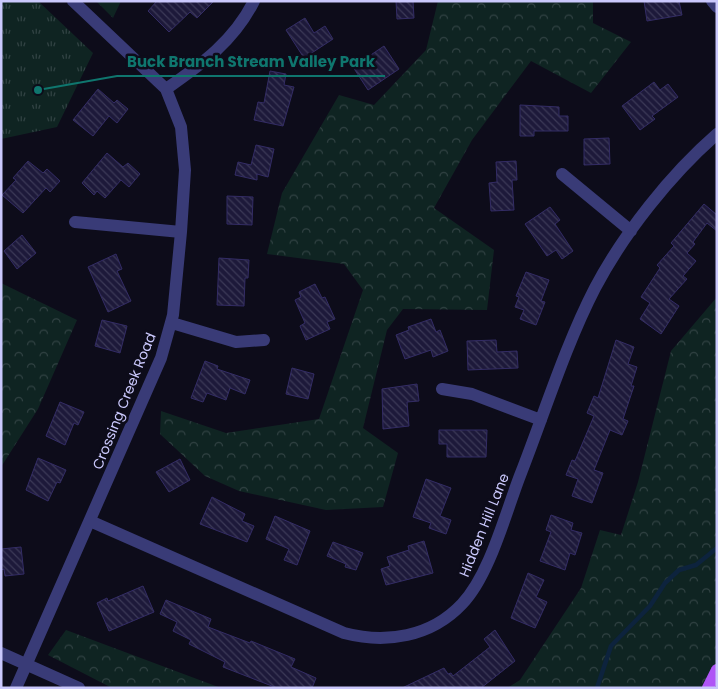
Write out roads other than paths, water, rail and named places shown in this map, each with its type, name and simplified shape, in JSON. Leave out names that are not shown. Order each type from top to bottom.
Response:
[{"type":"main road","points":[[708,688],[717,670]]},
{"type":"street","name":"Crossing Creek Road","points":[[16,688],[161,358],[172,323],[181,232],[185,170],[184,148],[181,127],[166,89],[73,1]]},
{"type":"street","points":[[166,89],[225,44],[246,17],[254,1]]},
{"type":"street","points":[[712,1],[717,7]]},
{"type":"street","name":"Hidden Hill Lane","points":[[90,521],[344,633],[376,639],[397,638],[435,625],[450,615],[475,587],[484,570],[541,420],[595,288],[631,231],[688,162],[717,134]]},
{"type":"street","points":[[562,174],[631,231]]},
{"type":"street","points":[[74,222],[181,232]]},
{"type":"street","points":[[172,323],[236,342],[264,340]]},
{"type":"street","points":[[442,389],[472,394],[541,420]]},
{"type":"street","points":[[1,653],[78,688]]},
{"type":"waterway","points":[[597,688],[611,646],[650,606],[665,583],[679,570],[696,565],[717,548]]},
{"type":"place","name":"Buck Branch Stream Valley Park","points":[[38,90]]}]
